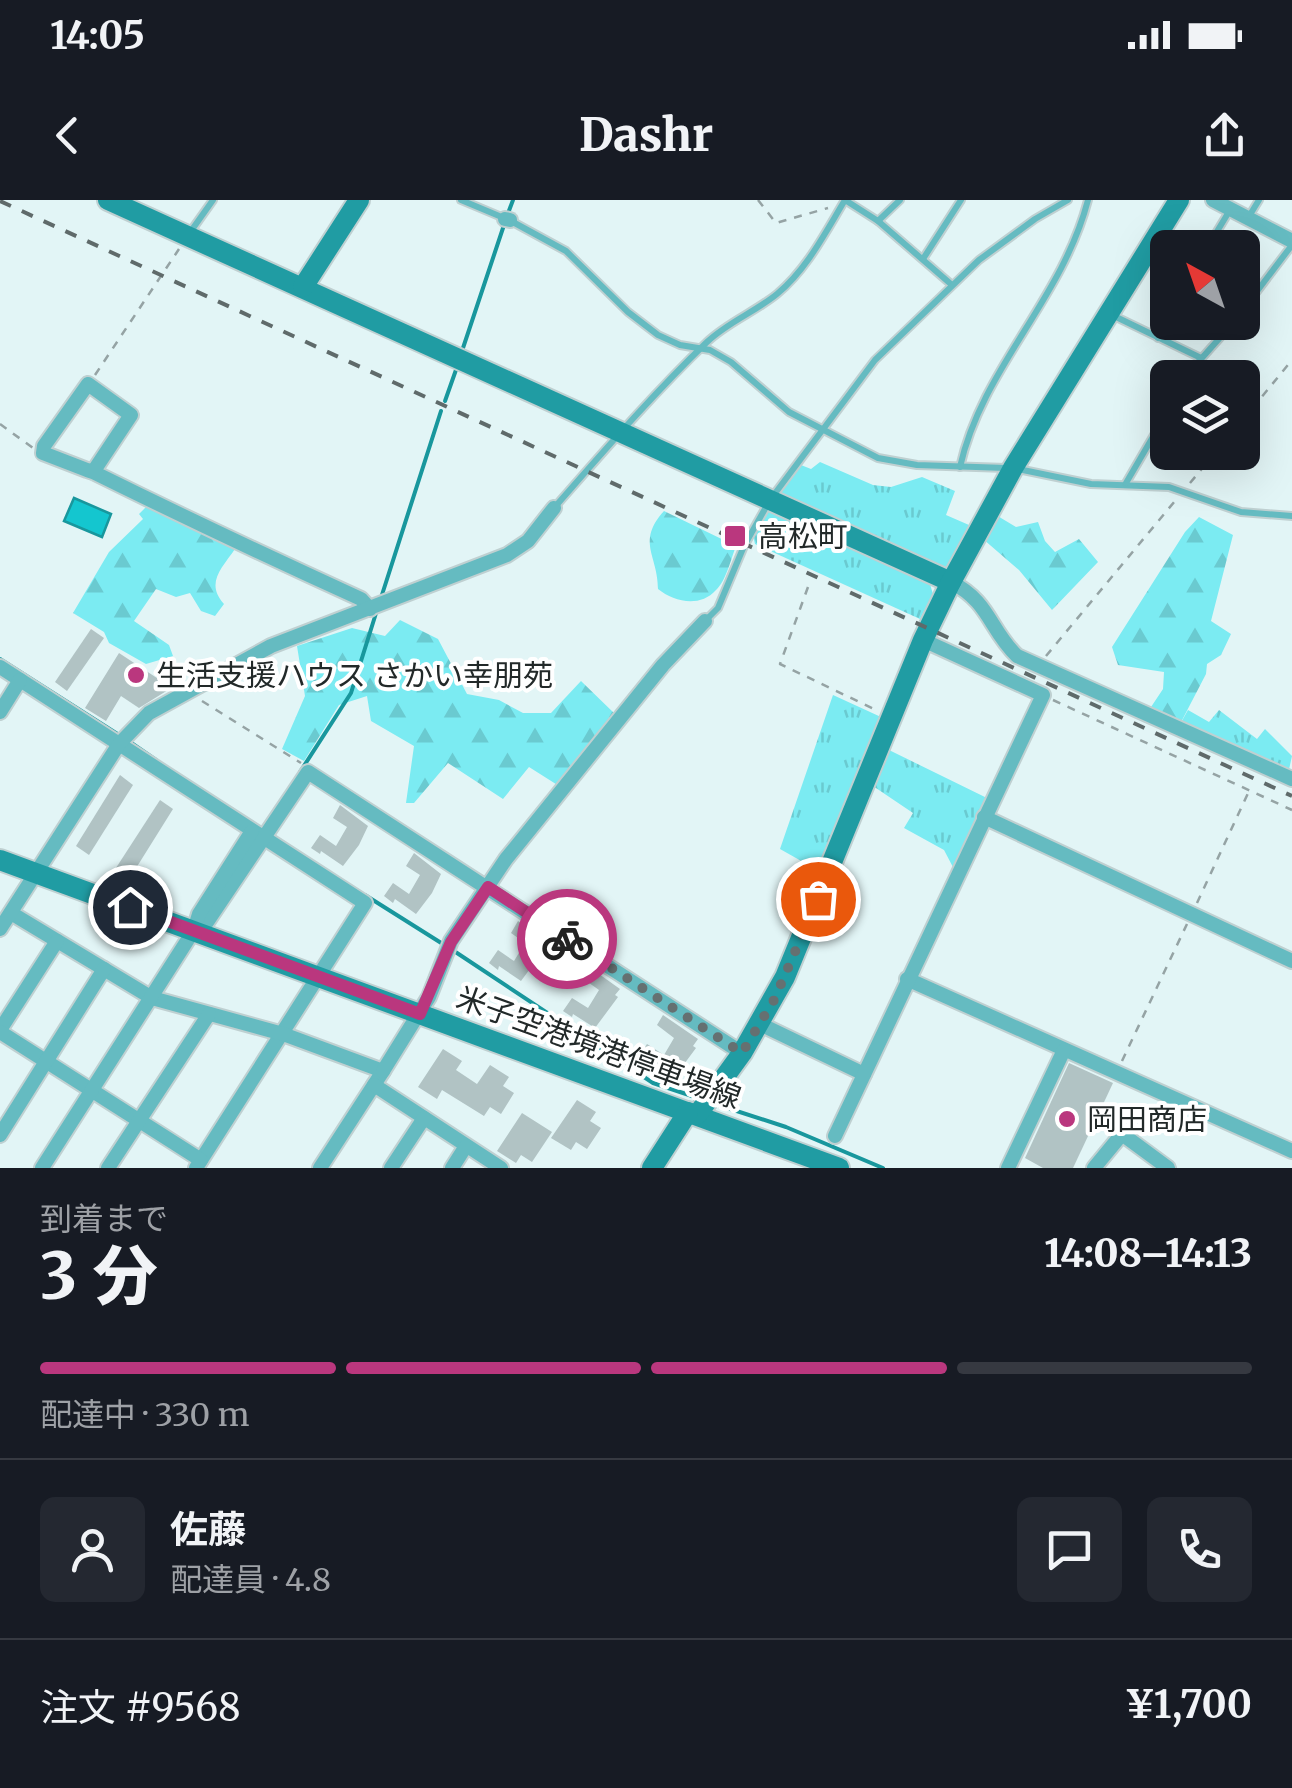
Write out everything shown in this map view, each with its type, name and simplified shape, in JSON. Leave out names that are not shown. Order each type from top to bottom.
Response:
[{"type":"street","points":[[108,200],[952,582],[974,596],[1003,642],[1017,656],[1292,779]]},
{"type":"street","points":[[303,287],[359,200]]},
{"type":"street","points":[[652,1168],[760,1024],[785,977],[923,640],[952,582],[1012,468],[1179,200]]},
{"type":"street","points":[[1213,200],[1292,243]]},
{"type":"street","points":[[93,472],[131,415],[88,384],[43,453],[93,472],[361,599],[370,609]]},
{"type":"street","points":[[0,929],[121,741],[149,714],[271,646],[508,556],[528,542],[554,508]]},
{"type":"street","points":[[320,1168],[420,1014],[451,942],[488,887],[537,819],[662,666],[704,621]]},
{"type":"street","points":[[835,1136],[1043,695],[923,640]]},
{"type":"street","points":[[0,667],[121,741],[365,903],[198,1164],[0,1031],[58,941]]},
{"type":"street","points":[[0,712],[20,680]]},
{"type":"street","points":[[42,1168],[152,998],[194,930],[199,914],[308,772],[742,1053]]},
{"type":"street","points":[[984,817],[1292,961]]},
{"type":"street","name":"米子空港境港停車場線","points":[[0,860],[840,1168]]},
{"type":"street","points":[[11,912],[152,998],[284,1034],[383,1071]]},
{"type":"street","points":[[0,1135],[104,969]]},
{"type":"street","points":[[907,979],[1292,1151]]},
{"type":"street","points":[[108,1168],[209,1014]]},
{"type":"street","points":[[760,1024],[864,1074]]},
{"type":"street","points":[[1008,1168],[1064,1050]]},
{"type":"street","points":[[374,1085],[502,1168]]},
{"type":"street","points":[[392,1168],[424,1118]]},
{"type":"street","points":[[1094,1168],[1122,1134],[1168,1168]]},
{"type":"street","points":[[452,1168],[466,1146]]},
{"type":"lane","points":[[188,236],[213,200]]},
{"type":"lane","points":[[462,200],[566,251],[628,312],[658,335],[732,362],[789,412],[893,463],[1012,468],[1090,484],[1183,491],[1242,512],[1292,516]]},
{"type":"lane","points":[[878,221],[900,200]]},
{"type":"lane","points":[[923,259],[961,200]]},
{"type":"lane","points":[[704,621],[718,608],[744,546],[770,500],[875,360],[1007,238],[1068,200]]},
{"type":"lane","points":[[960,467],[969,428],[1058,280],[1080,234],[1088,200]]},
{"type":"lane","points":[[1247,218],[1259,200]]},
{"type":"lane","points":[[554,508],[619,432],[720,330],[775,296],[802,271],[844,202],[878,221],[952,285]]},
{"type":"lane","points":[[1218,230],[1230,209]]},
{"type":"lane","points":[[1260,287],[1292,243]]},
{"type":"lane","points":[[1109,313],[1150,334]]},
{"type":"lane","points":[[1162,340],[1201,358],[1218,340]]},
{"type":"lane","points":[[1125,484],[1150,442]]},
{"type":"path","points":[[758,200],[776,223],[844,202]]},
{"type":"path","points":[[88,384],[188,236]]},
{"type":"path","points":[[1260,399],[1292,360]]},
{"type":"path","points":[[0,424],[43,453]]},
{"type":"path","points":[[1040,666],[1201,470]]},
{"type":"path","points":[[808,587],[780,664],[891,716]]},
{"type":"path","points":[[188,692],[301,764]]},
{"type":"path","points":[[1043,695],[1292,810]]},
{"type":"path","points":[[1117,1072],[1249,791]]},
{"type":"green space","points":[[820,462],[873,485],[891,487],[922,477],[955,491],[946,515],[969,525],[946,569],[783,499],[781,489],[801,465],[811,469]]},
{"type":"green space","points":[[147,506],[235,549],[216,582],[224,604],[215,616],[201,611],[190,593],[176,597],[156,589],[134,621],[169,645],[173,656],[146,664],[109,643],[104,632],[73,613],[109,552],[143,519],[139,514]]},
{"type":"green space","points":[[664,511],[736,546],[723,581],[710,596],[695,601],[679,600],[658,589],[650,540],[651,531]]},
{"type":"green space","points":[[768,511],[779,512],[929,581],[933,594],[920,619],[755,544],[753,535]]},
{"type":"green space","points":[[996,515],[1016,527],[1038,522],[1045,541],[1055,552],[1079,539],[1098,562],[1052,610],[1019,570],[983,539]]},
{"type":"green space","points":[[1199,517],[1233,535],[1211,621],[1231,634],[1221,655],[1207,664],[1206,674],[1179,726],[1149,710],[1163,689],[1164,672],[1118,665],[1112,647],[1185,532]]},
{"type":"green space","points":[[400,620],[438,639],[467,694],[499,700],[523,713],[551,713],[581,681],[616,715],[559,786],[529,767],[503,799],[448,763],[414,803],[406,803],[414,746],[371,721],[367,696],[339,705],[304,761],[282,749],[305,696],[297,646],[352,628],[385,636]]},
{"type":"green space","points":[[833,695],[881,717],[819,871],[780,849]]},
{"type":"green space","points":[[1188,710],[1209,722],[1219,710],[1257,739],[1265,729],[1292,756],[1288,774],[1179,726]]},
{"type":"green space","points":[[889,750],[989,799],[955,871],[944,850],[904,828],[913,813],[870,784],[883,753]]},
{"type":"shaded area","points":[[74,498],[111,514],[102,537],[64,521]]},
{"type":"building","points":[[91,629],[104,638],[67,691],[55,682]]},
{"type":"building","points":[[119,653],[169,686],[139,708],[121,696],[106,721],[85,708]]},
{"type":"building","points":[[120,775],[133,785],[89,855],[76,846]]},
{"type":"building","points":[[160,800],[173,809],[128,881],[114,871]]},
{"type":"building","points":[[340,805],[368,826],[343,866],[311,848],[320,835],[336,846],[347,827],[333,818]]},
{"type":"building","points":[[414,853],[441,874],[416,914],[384,896],[393,883],[409,894],[420,875],[406,866]]},
{"type":"building","points":[[518,921],[546,941],[541,948],[544,950],[521,981],[489,963],[498,950],[514,961],[525,943],[511,933]]},
{"type":"building","points":[[592,969],[620,989],[595,1028],[563,1011],[572,998],[588,1008],[599,990],[585,980]]},
{"type":"building","points":[[663,1015],[698,1039],[693,1046],[696,1048],[673,1079],[637,1059],[647,1044],[664,1055],[674,1038],[657,1025]]},
{"type":"building","points":[[443,1049],[462,1061],[456,1070],[477,1084],[490,1065],[509,1077],[503,1086],[514,1093],[501,1114],[490,1107],[484,1116],[442,1090],[437,1099],[418,1087]]},
{"type":"building","name":"岡田商店","points":[[1069,1063],[1113,1083],[1073,1168],[1043,1168],[1025,1158]]},
{"type":"building","points":[[577,1100],[596,1112],[590,1121],[601,1128],[587,1149],[576,1142],[571,1150],[551,1138]]},
{"type":"building","points":[[522,1113],[552,1132],[532,1162],[521,1155],[516,1163],[497,1151]]},
{"type":"waterway","points":[[507,216],[513,200]]},
{"type":"waterway","points":[[461,354],[504,225]]},
{"type":"waterway","points":[[445,401],[457,367]]},
{"type":"waterway","points":[[380,601],[441,411]]},
{"type":"waterway","points":[[300,772],[351,693],[377,610]]},
{"type":"waterway","points":[[0,659],[119,735]]},
{"type":"waterway","points":[[127,740],[156,760]]},
{"type":"waterway","points":[[365,895],[446,946]]},
{"type":"waterway","points":[[454,951],[653,1083],[701,1099]]},
{"type":"waterway","points":[[715,1104],[786,1127],[883,1168]]},
{"type":"railway","points":[[0,201],[1292,796]]},
{"type":"way so far","points":[[567,939],[742,1053],[774,1000],[818,899]]},
{"type":"place","name":"高松町","points":[[735,536]]},
{"type":"place","name":"生活支援ハウス さかい幸朋苑","points":[[136,675]]},
{"type":"place","name":"岡田商店","points":[[1067,1119]]},
{"type":"route","points":[[130,907],[420,1014],[451,942],[488,887],[567,939]]}]
